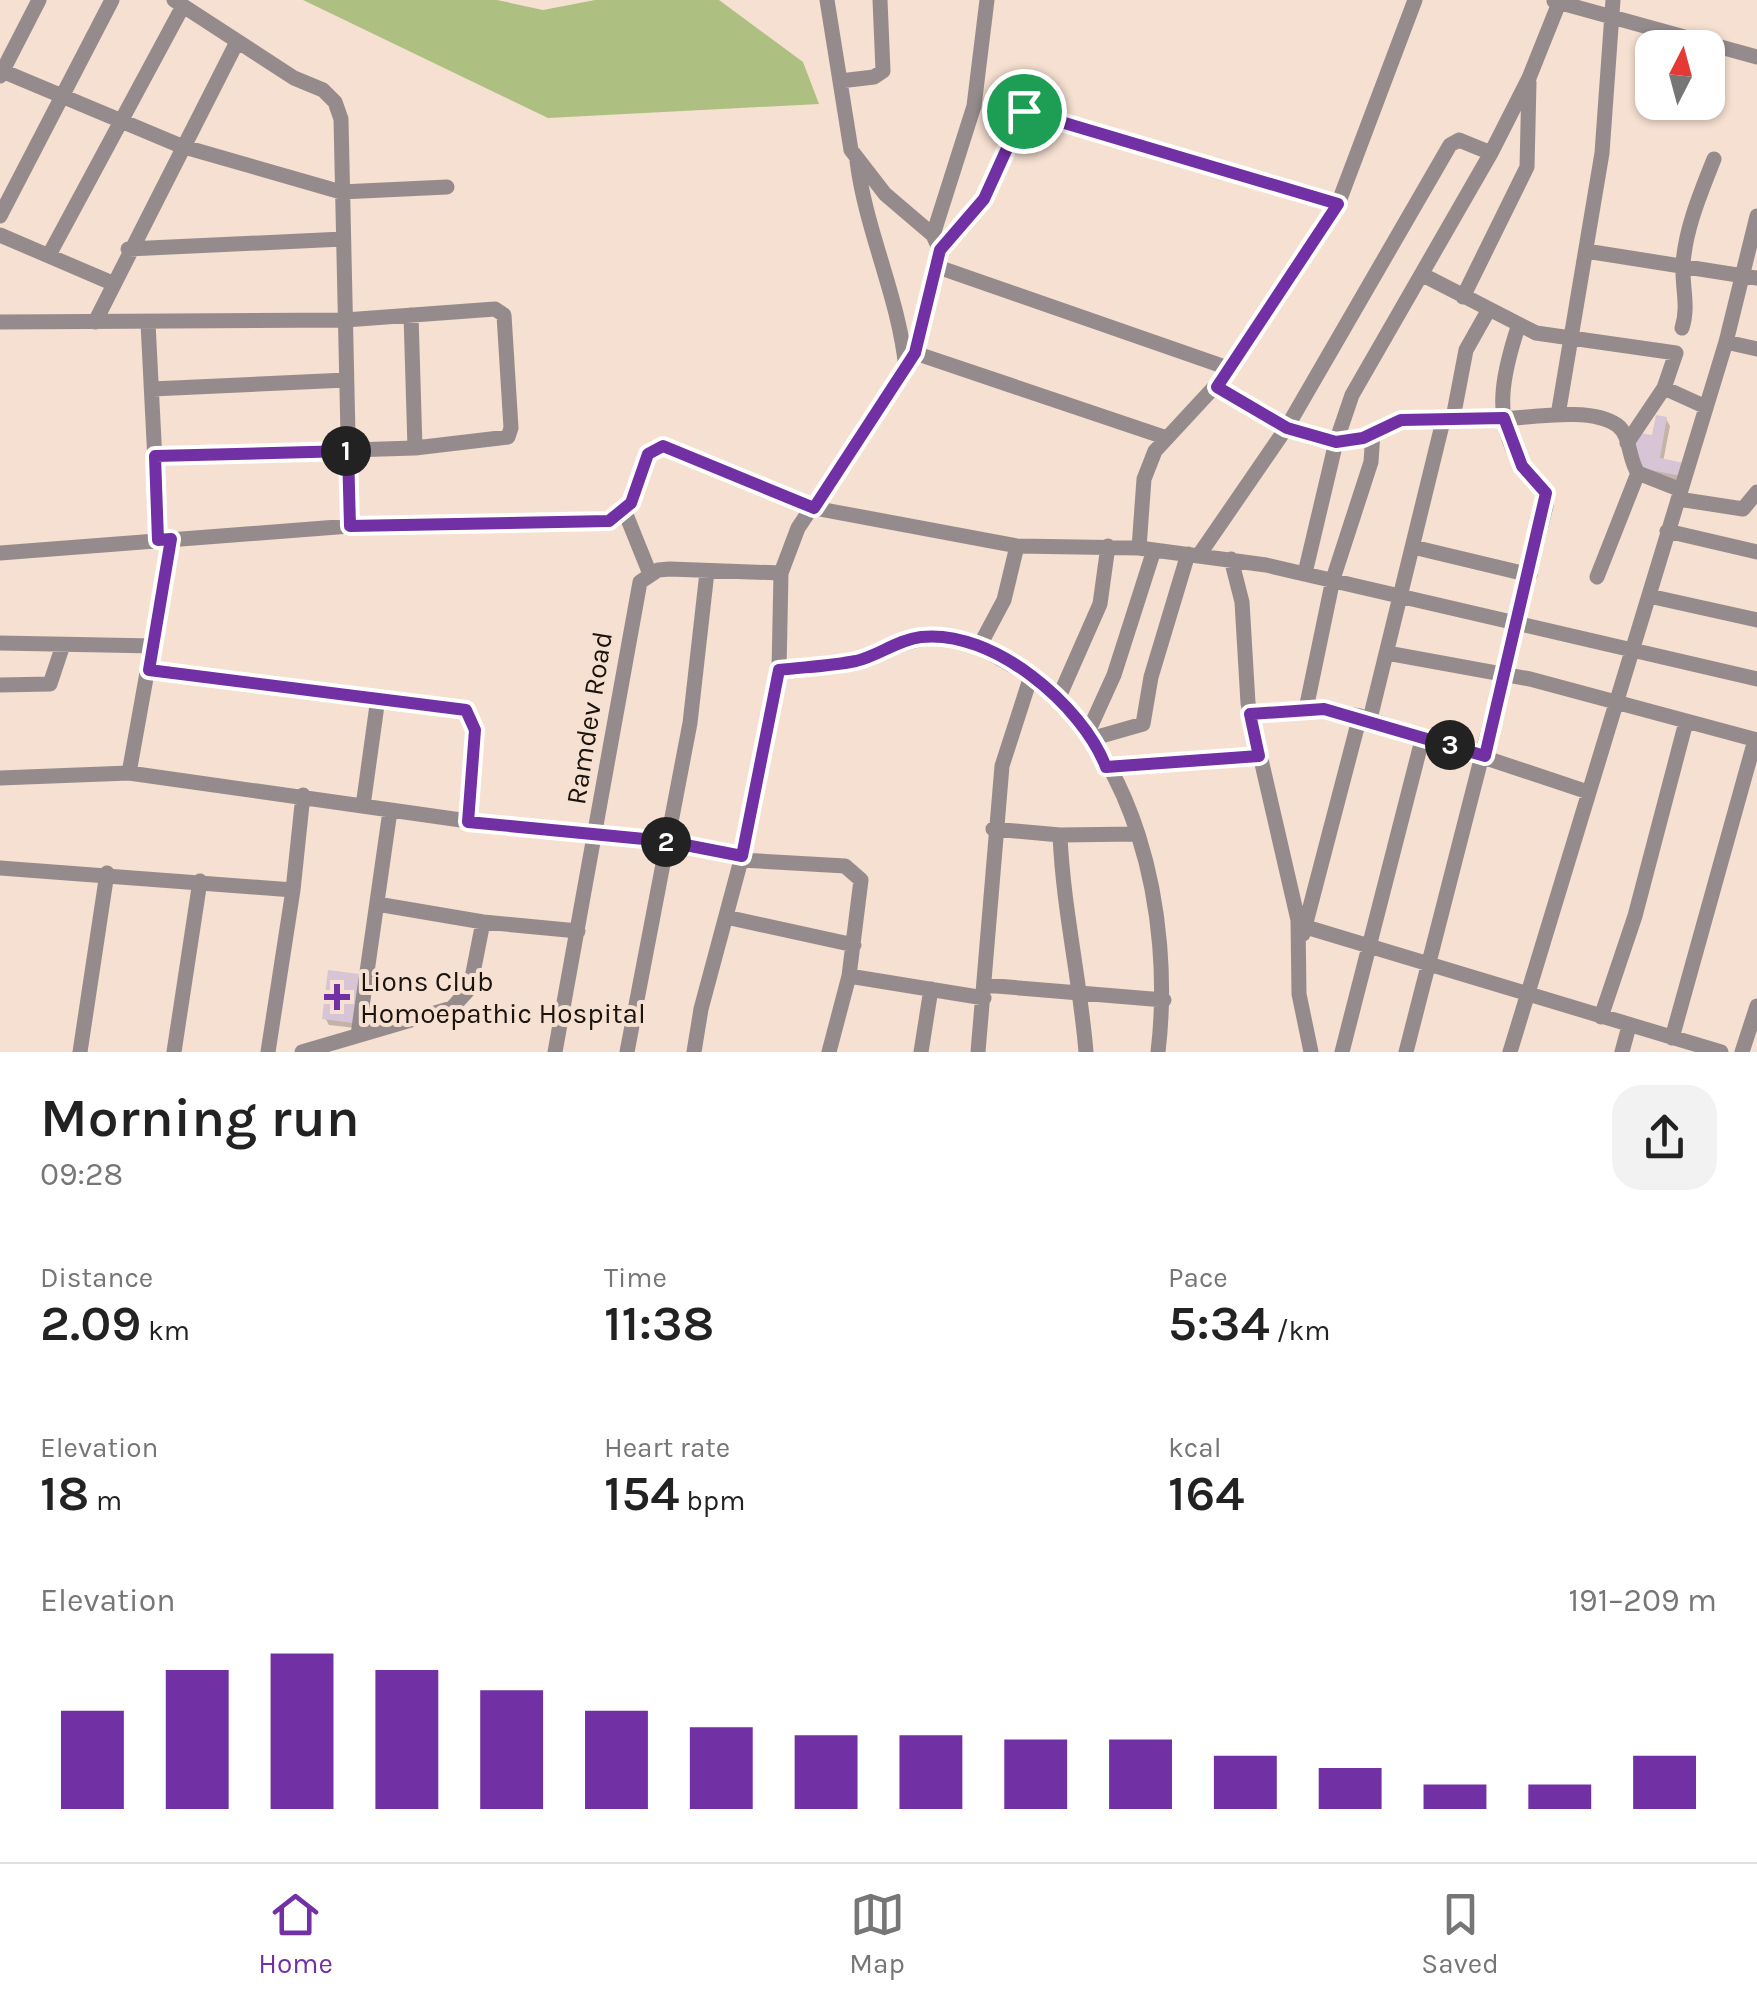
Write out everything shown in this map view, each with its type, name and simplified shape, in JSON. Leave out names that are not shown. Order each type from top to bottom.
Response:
[{"type":"street","points":[[38,0],[1,73],[63,94],[181,146],[341,192],[447,187]]},
{"type":"street","points":[[0,216],[112,0]]},
{"type":"street","points":[[827,0],[847,138],[857,162],[861,196],[900,327],[906,369]]},
{"type":"street","points":[[840,81],[874,77],[883,71],[880,0]]},
{"type":"street","points":[[694,1052],[741,858],[779,670],[781,573],[798,528],[915,353],[974,106],[987,0]]},
{"type":"street","points":[[1092,734],[1114,675],[1147,549],[1144,479],[1164,437],[1231,369],[1338,204],[1415,0]]},
{"type":"street","points":[[1304,573],[1336,442],[1361,377],[1423,276],[1530,78],[1555,1],[1611,7],[1757,57]]},
{"type":"street","points":[[49,256],[178,3],[294,78],[323,90],[335,102],[341,118],[350,526]]},
{"type":"street","points":[[1558,416],[1606,111],[1611,7]]},
{"type":"street","points":[[95,322],[128,249],[237,42]]},
{"type":"street","points":[[1462,297],[1527,167],[1530,78]]},
{"type":"street","points":[[937,250],[984,199],[1024,111],[1338,204]]},
{"type":"street","points":[[1092,734],[1143,724],[1151,678],[1193,554],[1287,428],[1450,145],[1459,140],[1491,153]]},
{"type":"street","points":[[1682,328],[1688,310],[1683,266],[1696,207],[1714,158]]},
{"type":"street","points":[[857,162],[937,250],[1231,369]]},
{"type":"street","points":[[1510,1052],[1667,531],[1750,277],[1757,216]]},
{"type":"street","points":[[0,234],[112,282]]},
{"type":"street","points":[[128,249],[343,240]]},
{"type":"street","points":[[1586,250],[1750,277]]},
{"type":"street","points":[[1423,276],[1518,327],[1570,339],[1676,353],[1664,388],[1627,443]]},
{"type":"street","points":[[0,322],[344,320],[496,309],[504,314],[512,428],[508,437],[415,448],[155,456]]},
{"type":"street","points":[[1300,944],[1386,653],[1466,350],[1488,311]]},
{"type":"street","points":[[411,315],[415,448]]},
{"type":"street","points":[[129,774],[155,646],[165,540],[155,456],[148,323]]},
{"type":"street","points":[[1406,1052],[1519,622],[1546,493],[1522,466],[1504,418],[1504,372],[1518,327]]},
{"type":"street","points":[[1726,342],[1757,350]]},
{"type":"street","points":[[915,353],[1164,437]]},
{"type":"street","points":[[152,389],[346,380]]},
{"type":"street","points":[[1217,387],[1287,428],[1336,442],[1401,420],[1558,416],[1607,420],[1624,431],[1638,473],[1597,577]]},
{"type":"street","points":[[1664,388],[1706,407]]},
{"type":"street","points":[[1306,710],[1333,580],[1371,462],[1373,432]]},
{"type":"street","points":[[0,553],[350,526],[609,521],[625,512],[648,454],[663,446],[814,508],[1017,546],[1108,546],[1231,559],[1632,647],[1757,679]]},
{"type":"street","points":[[1638,473],[1680,494],[1744,509],[1757,492]]},
{"type":"street","points":[[625,512],[650,574],[670,569],[781,573]]},
{"type":"street","points":[[1667,531],[1757,552]]},
{"type":"street","points":[[979,647],[1004,600],[1017,546]]},
{"type":"street","points":[[1058,697],[1100,604],[1108,546]]},
{"type":"street","points":[[1413,547],[1530,576]]},
{"type":"street","points":[[1231,559],[1242,602],[1250,714],[1300,944],[1299,994],[1311,1052]]},
{"type":"street","points":[[627,1052],[690,723],[707,572]]},
{"type":"street","name":"Ramdev Road","points":[[555,1052],[596,834],[634,598],[650,574]]},
{"type":"street","points":[[1649,596],[1757,620]]},
{"type":"street","points":[[779,670],[859,660],[918,638],[955,639],[979,647],[1058,697],[1092,734],[1137,834],[1163,950],[1164,1000],[1158,1052]]},
{"type":"street","points":[[0,643],[155,646]]},
{"type":"street","points":[[0,685],[50,684],[62,646]]},
{"type":"street","points":[[1386,653],[1504,673],[1616,706],[1756,740],[1672,1038]]},
{"type":"street","points":[[149,670],[454,707],[472,718],[468,822]]},
{"type":"street","points":[[978,1052],[993,830],[1002,766],[1030,676]]},
{"type":"street","points":[[363,806],[378,698]]},
{"type":"street","points":[[1250,714],[1306,710],[1365,717],[1588,792]]},
{"type":"street","points":[[1601,1017],[1635,916],[1686,722]]},
{"type":"street","points":[[1342,1052],[1423,736]]},
{"type":"street","points":[[1106,767],[1259,756]]},
{"type":"street","points":[[0,778],[129,774],[303,795],[468,822],[665,841],[741,858],[830,864],[855,871],[862,894],[849,976],[829,1052]]},
{"type":"street","points":[[268,1052],[303,795]]},
{"type":"street","points":[[358,1035],[390,811]]},
{"type":"street","points":[[993,830],[1060,836],[1137,834]]},
{"type":"street","points":[[1060,836],[1063,894],[1078,962],[1086,1052]]},
{"type":"street","points":[[0,868],[107,873],[293,890]]},
{"type":"street","points":[[80,1052],[107,873]]},
{"type":"street","points":[[174,1052],[200,881]]},
{"type":"street","points":[[377,904],[483,922],[578,931]]},
{"type":"street","points":[[726,917],[854,945]]},
{"type":"street","points":[[302,1052],[452,1008],[464,1000],[483,922]]},
{"type":"street","points":[[1306,927],[1720,1052]]},
{"type":"street","points":[[849,976],[930,989],[1164,1000]]},
{"type":"street","points":[[921,1052],[930,989]]},
{"type":"street","points":[[1742,1052],[1757,1006]]},
{"type":"street","points":[[1622,1052],[1629,1026]]},
{"type":"green space","points":[[303,0],[497,0],[543,10],[595,0],[719,0],[803,62],[819,104],[548,118]]},
{"type":"building","points":[[1656,415],[1667,417],[1660,458],[1684,463],[1681,476],[1640,468],[1633,449],[1640,433],[1652,435]]},
{"type":"building","points":[[328,970],[359,974],[353,1023],[322,1019]]},
{"type":"place","name":"Lions Club Homoepathic Hospital","points":[[337,997]]},
{"type":"route","points":[[1024,111],[1338,204],[1217,387],[1287,428],[1336,442],[1363,438],[1384,425],[1413,418],[1504,418],[1522,466],[1543,486],[1546,506],[1485,756],[1360,716],[1313,708],[1250,714],[1259,756],[1106,767],[1089,730],[1058,697],[1030,676],[979,647],[955,639],[918,638],[859,660],[779,670],[742,856],[665,841],[468,822],[475,730],[466,710],[149,670],[171,539],[158,540],[155,456],[348,451],[350,526],[609,521],[625,512],[648,454],[663,446],[814,508],[915,353],[940,250],[984,199],[1024,111]]}]
